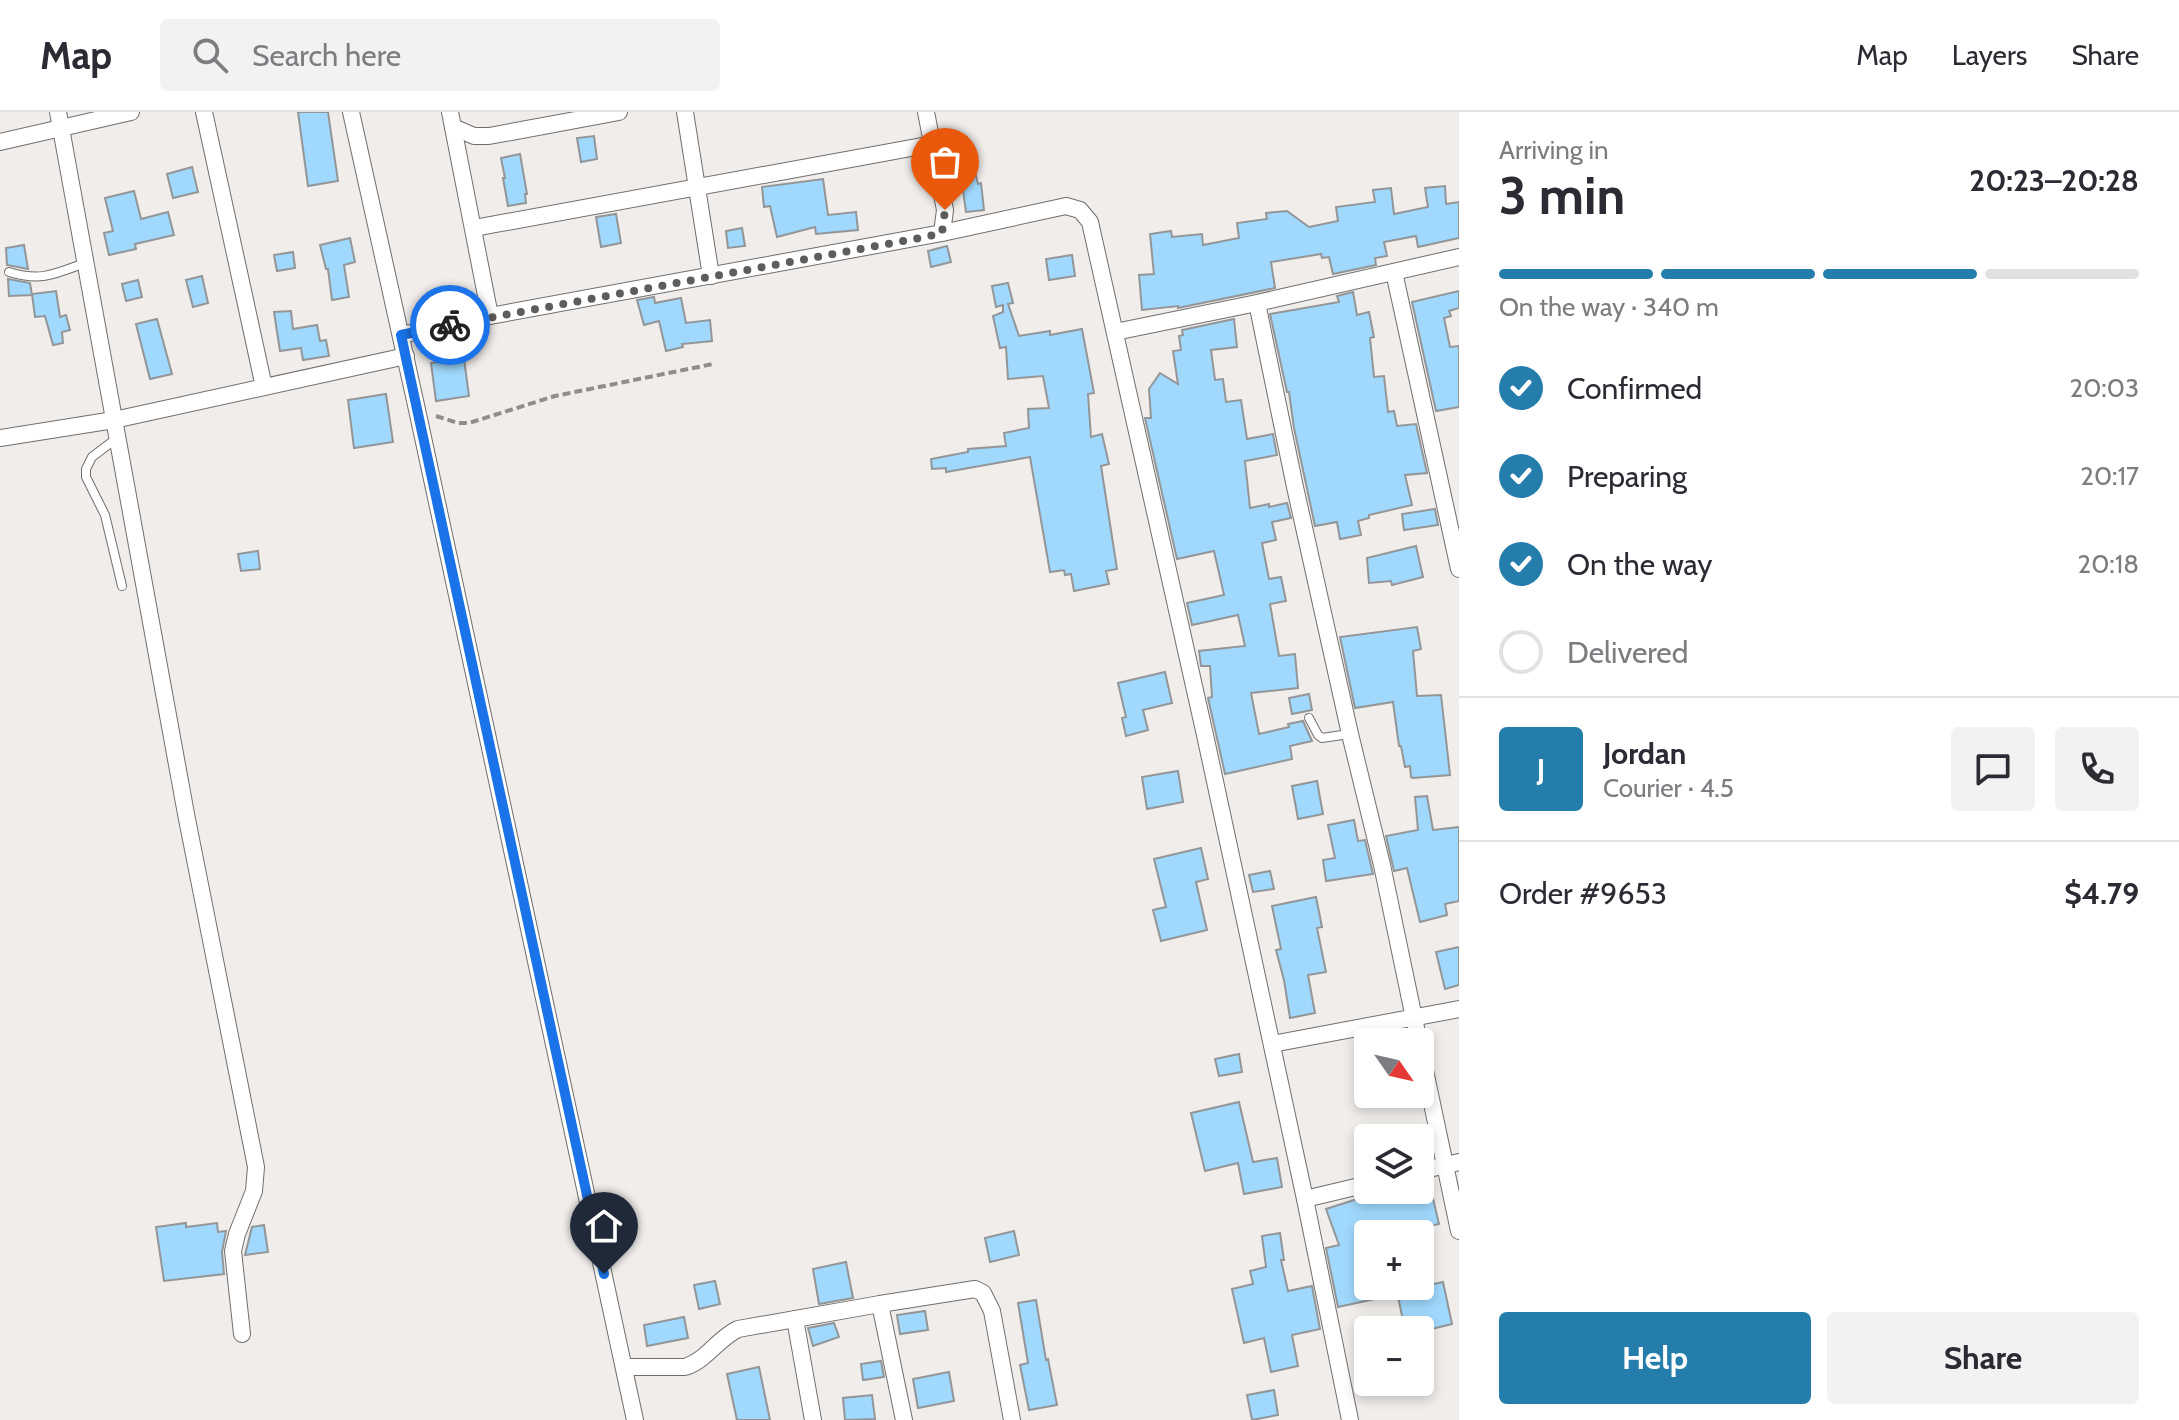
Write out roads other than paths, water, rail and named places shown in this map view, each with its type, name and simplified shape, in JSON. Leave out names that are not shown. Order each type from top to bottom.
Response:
[{"type":"street","points":[[0,142],[60,120],[131,112]]},
{"type":"street","points":[[204,112],[264,387]]},
{"type":"street","points":[[351,112],[635,1420]]},
{"type":"street","points":[[451,120],[474,136],[489,136],[619,112]]},
{"type":"street","points":[[685,112],[711,276]]},
{"type":"street","points":[[926,112],[945,210],[942,233]]},
{"type":"street","points":[[60,120],[186,814],[256,1167],[254,1191],[233,1251],[242,1334]]},
{"type":"street","points":[[451,120],[490,316]]},
{"type":"street","points":[[474,228],[933,144]]},
{"type":"street","points":[[401,335],[942,233],[1066,206],[1080,210],[1090,222],[1115,332],[1272,1044],[1350,1420]]},
{"type":"street","points":[[1115,332],[1459,257]]},
{"type":"street","points":[[1394,272],[1459,569]]},
{"type":"street","points":[[1257,303],[1416,1028]]},
{"type":"street","points":[[0,438],[114,420],[406,356]]},
{"type":"street","points":[[1272,1044],[1459,1009]]},
{"type":"street","points":[[1434,1096],[1452,1163],[1459,1231]]},
{"type":"street","points":[[1305,1199],[1354,1187]]},
{"type":"street","points":[[624,1367],[685,1367],[706,1356],[727,1334],[738,1329],[975,1289],[983,1293],[992,1311],[1012,1420]]},
{"type":"street","points":[[880,1304],[904,1420]]},
{"type":"street","points":[[795,1319],[813,1420]]},
{"type":"lane","points":[[9,272],[33,278],[43,277],[86,263]]},
{"type":"lane","points":[[117,438],[92,457],[86,477],[105,515],[122,586]]},
{"type":"lane","points":[[1309,718],[1322,738],[1350,734]]}]
